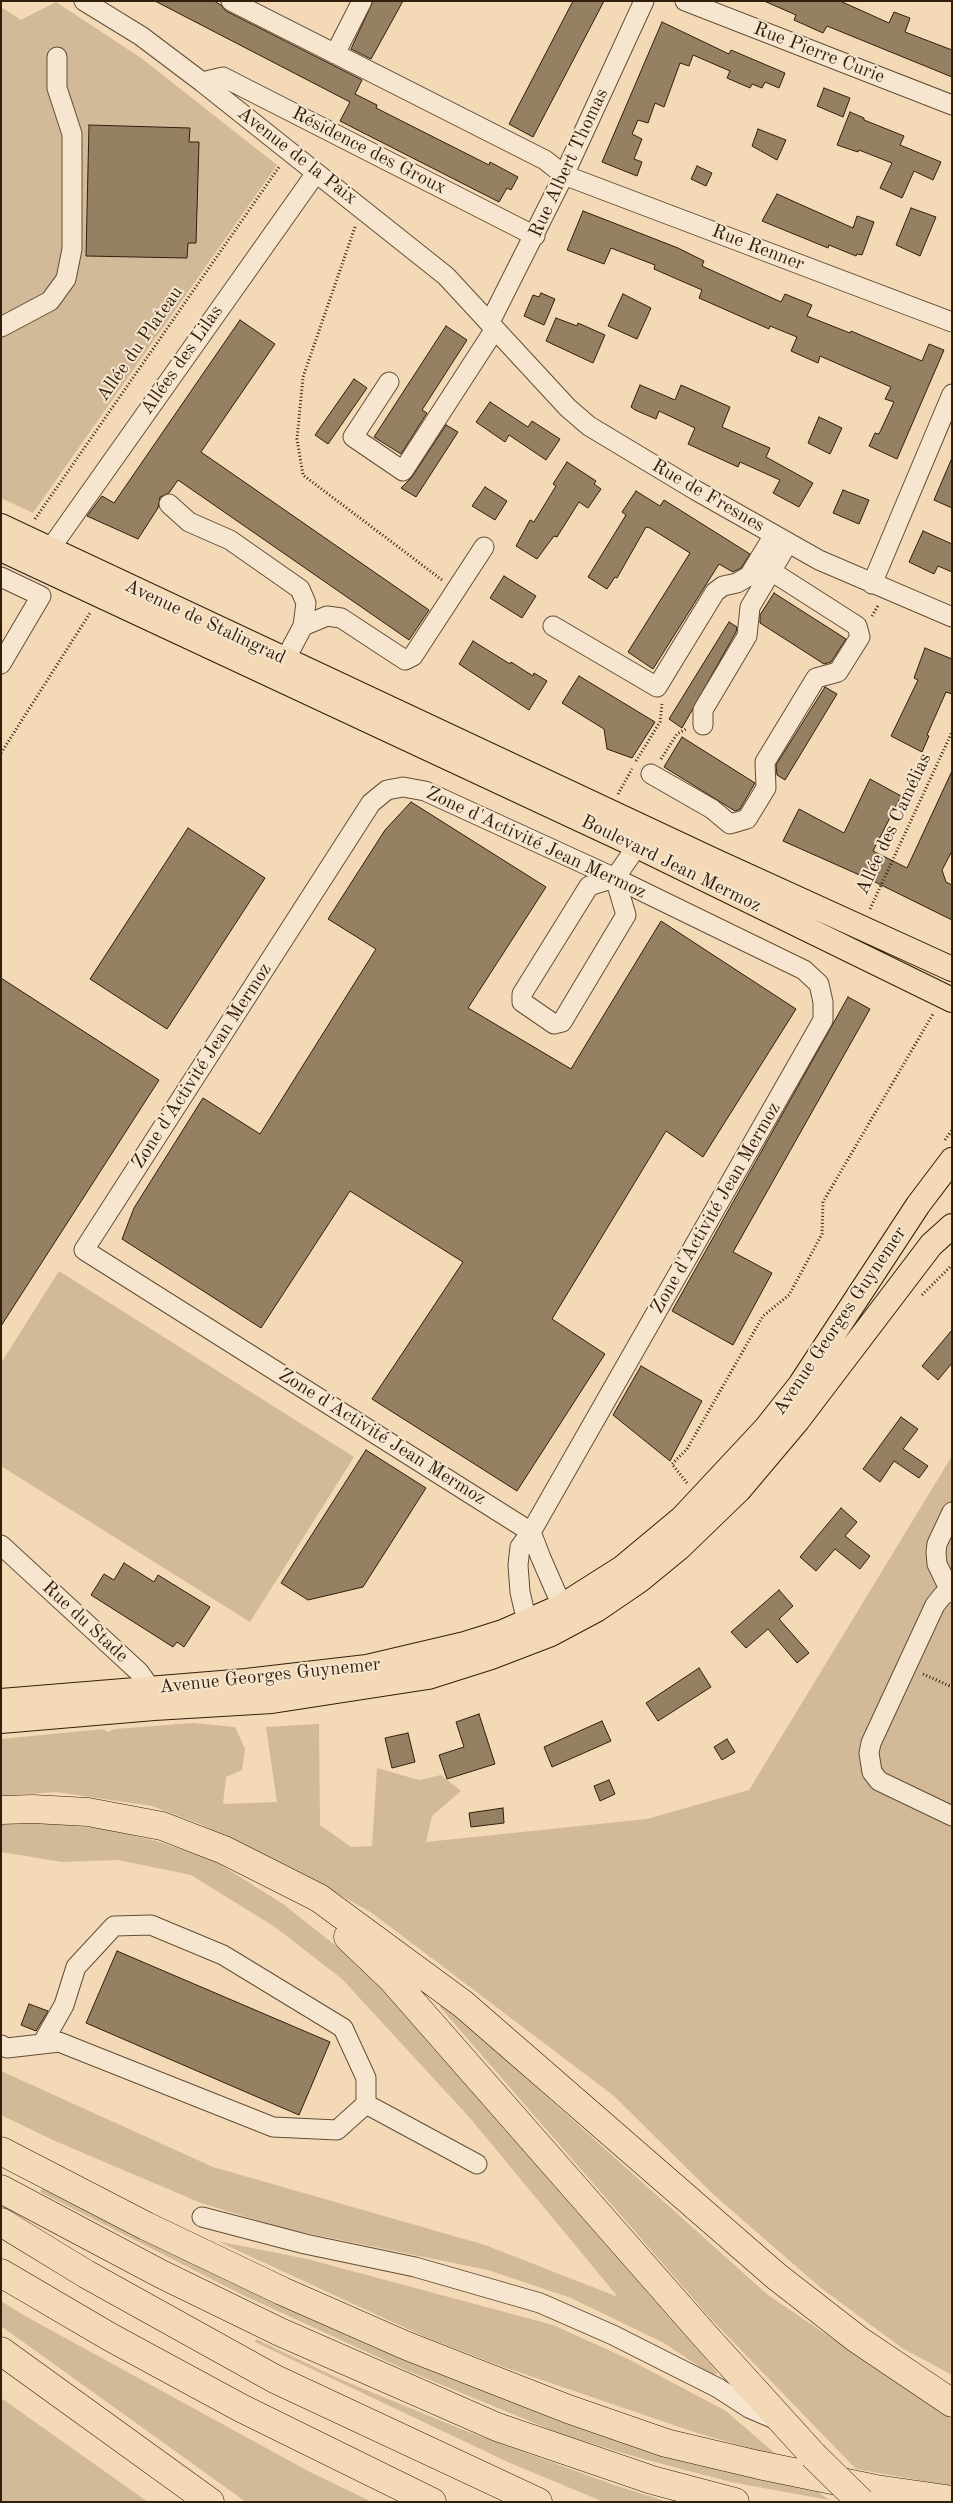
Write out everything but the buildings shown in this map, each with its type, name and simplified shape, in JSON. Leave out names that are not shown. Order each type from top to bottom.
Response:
[{"type":"highway","points":[[1,1810],[62,1810],[118,1816],[162,1826],[224,1850],[319,1898],[463,2004],[776,2276],[857,2339],[952,2403]]},
{"type":"highway","points":[[224,1850],[297,1896],[330,1921],[391,1978],[784,2424],[862,2502]]},
{"type":"highway","points":[[1,2151],[90,2198],[282,2291],[407,2346],[568,2409],[666,2443],[876,2489],[952,2500]]},
{"type":"highway","points":[[1,2189],[152,2270],[376,2375],[488,2424],[652,2480],[735,2502]]},
{"type":"highway","points":[[1,2222],[103,2284],[275,2379],[538,2502]]},
{"type":"highway","points":[[1,2273],[110,2337],[241,2408],[432,2502]]},
{"type":"highway","points":[[1,2351],[210,2502]]},
{"type":"main road","name":"Avenue de Stalingrad","points":[[1,526],[409,718]]},
{"type":"main road","name":"Avenue de Stalingrad","points":[[1,549],[388,731]]},
{"type":"main road","name":"Boulevard Jean Mermoz","points":[[409,718],[952,970]]},
{"type":"main road","name":"Boulevard Jean Mermoz","points":[[388,731],[637,846],[948,998]]},
{"type":"main road","name":"Avenue Georges Guynemer","points":[[1,1721],[367,1667],[465,1644],[527,1622],[562,1606],[622,1568],[682,1518],[766,1428],[800,1385],[918,1205],[952,1160]]},
{"type":"main road","name":"Avenue Georges Guynemer","points":[[428,1677],[491,1657],[551,1634],[596,1610],[640,1580],[679,1548],[739,1490],[798,1420],[930,1245],[952,1226]]},
{"type":"main road","points":[[562,1606],[596,1610]]},
{"type":"main road","points":[[1,1713],[153,1699],[272,1701],[428,1677],[468,1657],[509,1643],[527,1622]]},
{"type":"main road","name":"Avenue Georges Guynemer","points":[[1,1701],[69,1694],[153,1699]]},
{"type":"street","name":"Avenue de la Paix","points":[[84,1],[141,36],[202,82],[446,276],[493,326]]},
{"type":"street","points":[[231,1],[545,160],[564,175]]},
{"type":"street","points":[[334,54],[362,1]]},
{"type":"street","name":"Rue Albert Thomas","points":[[389,382],[354,437],[403,471],[493,326],[644,1]]},
{"type":"street","name":"Rue Pierre Curie","points":[[686,1],[952,105]]},
{"type":"street","points":[[1,327],[50,301],[66,279],[72,249],[72,134],[57,88],[57,57]]},
{"type":"street","name":"Résidence des Groux","points":[[202,82],[223,77],[534,236]]},
{"type":"street","name":"Allées des Lilas","points":[[50,549],[316,173]]},
{"type":"street","name":"Rue Renner","points":[[564,175],[952,322]]},
{"type":"street","name":"Rue de Fresnes","points":[[493,326],[568,408],[589,426],[781,539],[879,587],[952,617]]},
{"type":"street","points":[[879,587],[952,394]]},
{"type":"street","points":[[169,504],[189,522],[209,533],[230,540],[300,589],[306,603],[303,626],[286,660]]},
{"type":"street","points":[[703,721],[704,710],[747,636],[750,607],[771,571],[781,539]]},
{"type":"street","points":[[553,626],[657,687],[715,592],[723,586],[737,583],[749,576],[781,539]]},
{"type":"street","points":[[303,626],[327,616],[341,618],[405,660],[413,656],[484,547]]},
{"type":"street","points":[[651,774],[712,809],[730,824],[747,819],[766,788],[765,762],[816,678],[838,672],[860,638],[857,626],[771,571]]},
{"type":"street","points":[[1,578],[41,596],[1,664]]},
{"type":"street","name":"Zone d'Activité Jean Mermoz","points":[[527,1622],[520,1592],[518,1565],[520,1547],[531,1532],[823,1020],[823,1002],[819,984],[804,970],[615,878],[425,790],[403,787],[387,790],[371,803],[84,1250],[531,1532]]},
{"type":"street","points":[[615,878],[626,915],[562,1022],[554,1024],[522,1002],[522,994],[589,886],[615,878],[637,846]]},
{"type":"street","points":[[952,1512],[937,1544],[936,1552],[937,1564],[951,1591],[943,1595],[935,1605],[871,1743],[869,1762],[872,1772],[879,1781],[952,1816]]},
{"type":"street","points":[[531,1532],[540,1558],[562,1606]]},
{"type":"street","name":"Rue du Stade","points":[[1,1545],[139,1672],[153,1699]]},
{"type":"street","points":[[1,2045],[7,2048],[42,2044],[59,2042],[273,2127],[338,2130],[366,2104],[366,2078],[343,2028],[223,1955],[151,1925],[114,1926],[76,1967],[64,2005],[42,2044]]},
{"type":"street","points":[[366,2104],[477,2164]]},
{"type":"street","points":[[202,2217],[305,2244],[414,2267],[540,2303],[630,2344],[718,2388],[749,2408],[784,2424]]},
{"type":"path","name":"Allée du Plateau","points":[[23,536],[280,166]]},
{"type":"path","points":[[859,632],[865,627],[879,587]]},
{"type":"path","points":[[1,753],[100,596]]},
{"type":"path","points":[[608,810],[660,722],[663,707],[657,687]]},
{"type":"path","points":[[651,774],[677,734],[703,721]]},
{"type":"path","name":"Allée des Camélias","points":[[862,927],[952,732]]},
{"type":"path","points":[[689,1487],[672,1464],[687,1449],[763,1316],[789,1294],[822,1234],[823,1202],[948,998]]},
{"type":"path","points":[[906,1666],[952,1687]]},
{"type":"shaded area","points":[[56,2],[141,58],[277,165],[33,513],[1,498],[1,7],[21,20]]},
{"type":"shaded area","points":[[59,1271],[354,1457],[250,1622],[1,1466],[1,1363]]},
{"type":"shaded area","points":[[952,1456],[952,2375],[902,2348],[821,2288],[714,2195],[614,2096],[372,1913],[286,1865],[200,1824],[152,1806],[56,1792],[1,1796],[1,1739],[103,1729],[108,1732],[115,1729],[193,1723],[235,1727],[245,1749],[242,1770],[226,1777],[223,1804],[277,1802],[266,1727],[319,1724],[320,1825],[351,1847],[372,1846],[377,1768],[419,1780],[441,1775],[461,1791],[432,1816],[426,1842],[647,1819],[749,1790]]},
{"type":"shaded area","points":[[1,1823],[45,1823],[105,1829],[156,1841],[213,1860],[283,1904],[364,1968],[718,2373],[712,2375],[664,2343],[571,2298],[488,2270],[282,2228],[201,2203],[55,2141],[1,2115],[1,2071],[213,2167],[485,2245],[618,2297],[470,2118],[342,1979],[275,1927],[191,1875],[118,1860],[62,1862],[1,1852]]},
{"type":"shaded area","points":[[442,2003],[768,2295],[952,2420],[952,2486],[856,2469],[711,2319],[440,2007]]},
{"type":"shaded area","points":[[43,2187],[230,2282],[546,2415],[710,2468],[813,2488],[829,2500],[731,2482],[636,2457],[561,2434],[406,2370],[243,2295],[40,2192]]},
{"type":"shaded area","points":[[217,2241],[307,2259],[553,2325],[626,2358],[726,2411],[778,2456],[697,2433],[498,2365],[425,2337]]},
{"type":"shaded area","points":[[1,2301],[25,2316],[310,2472],[372,2502],[246,2502],[1,2326]]},
{"type":"shaded area","points":[[256,2339],[342,2380],[461,2429],[617,2486],[668,2502],[604,2502],[510,2463],[255,2342]]},
{"type":"shaded area","points":[[1,2398],[148,2502],[1,2502]]}]
